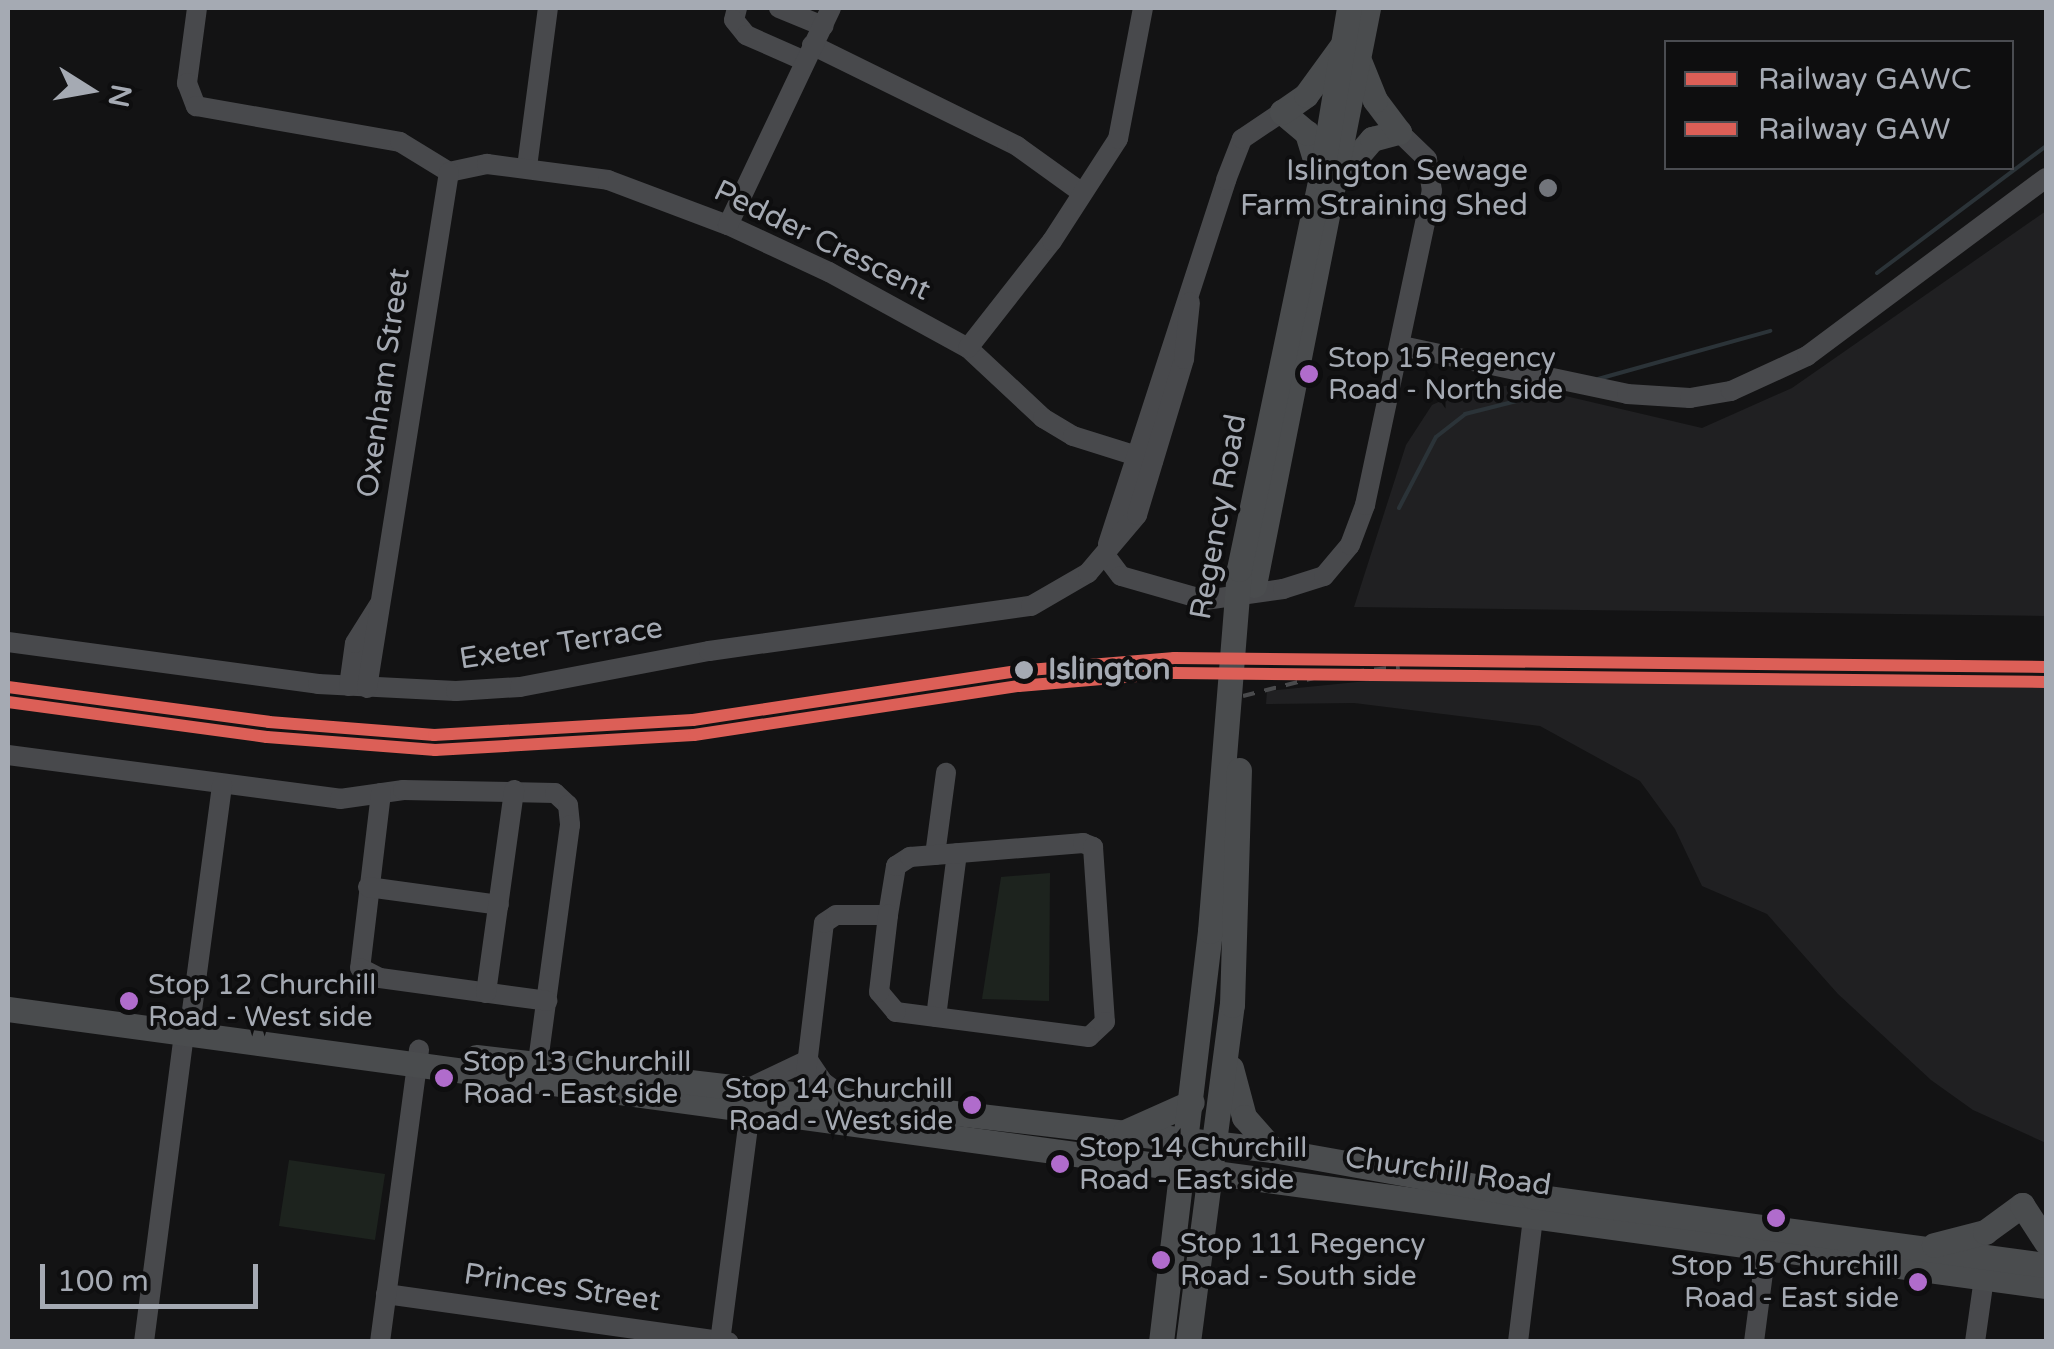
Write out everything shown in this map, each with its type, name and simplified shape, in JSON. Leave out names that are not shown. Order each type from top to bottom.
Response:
[{"type":"main road","name":"Regency Road","points":[[1348,8],[1352,52]]},
{"type":"main road","name":"Regency Road","points":[[1160,1342],[1192,1102],[1248,569],[1352,52],[1368,8]]},
{"type":"main road","points":[[1352,52],[1374,100],[1399,132],[1372,139],[1329,178],[1307,133],[1282,112],[1352,52]]},
{"type":"main road","name":"Regency Road","points":[[1188,1342],[1228,1058],[1231,743]]},
{"type":"main road","name":"Churchill Road","points":[[8,994],[188,1025],[802,1108],[1184,1169],[1534,1218],[1919,1249],[2046,1265]]},
{"type":"main road","name":"Churchill Road","points":[[8,1008],[188,1025]]},
{"type":"main road","points":[[1228,1058],[1244,1117],[1272,1150]]},
{"type":"main road","name":"Churchill Road","points":[[802,1108],[850,1102],[1272,1150],[2046,1286]]},
{"type":"main road","points":[[1126,1132],[1192,1102]]},
{"type":"main road","points":[[1919,1249],[1985,1232],[2022,1205],[2046,1242]]},
{"type":"street","points":[[197,8],[188,83],[196,106],[390,139],[449,172]]},
{"type":"street","points":[[526,166],[548,8]]},
{"type":"street","points":[[737,8],[734,20],[746,35],[809,53],[1017,146],[1082,192]]},
{"type":"street","points":[[728,225],[827,16],[780,8]]},
{"type":"street","points":[[968,348],[1118,139],[1143,8]]},
{"type":"street","points":[[1282,112],[1242,139],[1190,302],[1184,359],[1144,458],[1137,515],[1105,555],[1122,576],[1205,600],[1284,589],[1324,576],[1350,545],[1365,505],[1402,346],[1432,191],[1427,159],[1399,132]]},
{"type":"street","name":"Pedder Crescent","points":[[449,172],[465,166],[526,166],[608,180],[728,225],[829,272],[968,348],[1043,418],[1073,436],[1144,458]]},
{"type":"street","name":"Oxenham Street","points":[[358,687],[380,604],[449,172]]},
{"type":"street","points":[[1402,346],[1597,388],[1690,398],[1765,380],[1807,356],[2046,178]]},
{"type":"street","name":"Exeter Terrace","points":[[8,642],[358,687],[520,687],[709,650],[1031,606],[1068,589],[1105,555]]},
{"type":"street","points":[[8,755],[340,799],[381,793],[555,793],[568,805],[537,1073]]},
{"type":"street","points":[[936,1017],[946,854],[946,773]]},
{"type":"street","points":[[144,1342],[222,785]]},
{"type":"street","points":[[486,992],[514,790]]},
{"type":"street","points":[[381,793],[359,959],[365,972],[547,1001]]},
{"type":"street","points":[[1084,842],[1092,847],[1105,1022],[1089,1036],[936,1017],[883,1004],[888,915],[900,860],[1084,842]]},
{"type":"street","points":[[368,887],[500,905]]},
{"type":"street","points":[[802,1108],[824,923],[836,915],[888,915]]},
{"type":"street","points":[[380,1342],[418,1058]]},
{"type":"street","points":[[720,1341],[748,1101],[808,1060]]},
{"type":"street","points":[[808,1060],[822,1082],[850,1102]]},
{"type":"street","points":[[1518,1342],[1534,1218]]},
{"type":"street","points":[[1754,1342],[1767,1239]]},
{"type":"street","points":[[1975,1342],[1984,1278]]},
{"type":"street","name":"Princes Street","points":[[386,1294],[729,1342]]},
{"type":"shaded area","points":[[2046,211],[2046,616],[1354,607],[1406,445],[1432,405],[1467,389],[1519,385],[1702,428],[1792,388]]},
{"type":"shaded area","points":[[1387,679],[2046,688],[2046,1143],[1973,1110],[1931,1080],[1838,994],[1767,914],[1702,886],[1675,829],[1640,781],[1540,726],[1354,703],[1266,704],[1267,691]]},
{"type":"shaded area","points":[[1050,873],[1049,1001],[982,999],[1001,877]]},
{"type":"shaded area","points":[[289,1160],[385,1174],[375,1240],[279,1226]]},
{"type":"waterway","points":[[1877,273],[2046,146]]},
{"type":"waterway","points":[[1598,379],[1770,331]]},
{"type":"waterway","points":[[1399,508],[1436,437],[1465,414],[1560,390]]},
{"type":"railway","points":[[1243,696],[1330,674],[1400,667]]},
{"type":"rail line","name":"GAWC","points":[[8,687],[269,722],[434,735],[693,720],[1017,671],[1174,658],[2046,667]]},
{"type":"rail line","name":"GAW","points":[[8,702],[267,737],[435,750],[694,735],[1019,686],[1175,673],[2046,682]]},
{"type":"place","name":"Islington Sewage Farm Straining Shed","points":[[1548,188]]},
{"type":"place","name":"Stop 15 Regency Road - North side","points":[[1309,374]]},
{"type":"place","name":"Islington","points":[[1024,670]]},
{"type":"place","name":"Stop 12 Churchill Road - West side","points":[[129,1001]]},
{"type":"place","name":"Stop 13 Churchill Road - East side","points":[[444,1078]]},
{"type":"place","name":"Stop 14 Churchill Road - West side","points":[[972,1105]]},
{"type":"place","name":"Stop 14 Churchill Road - East side","points":[[1060,1164]]},
{"type":"place","name":"Stop 111 Regency Road - South side","points":[[1161,1260]]},
{"type":"place","name":"Stop 15 Churchill Road - East side","points":[[1918,1282]]}]
